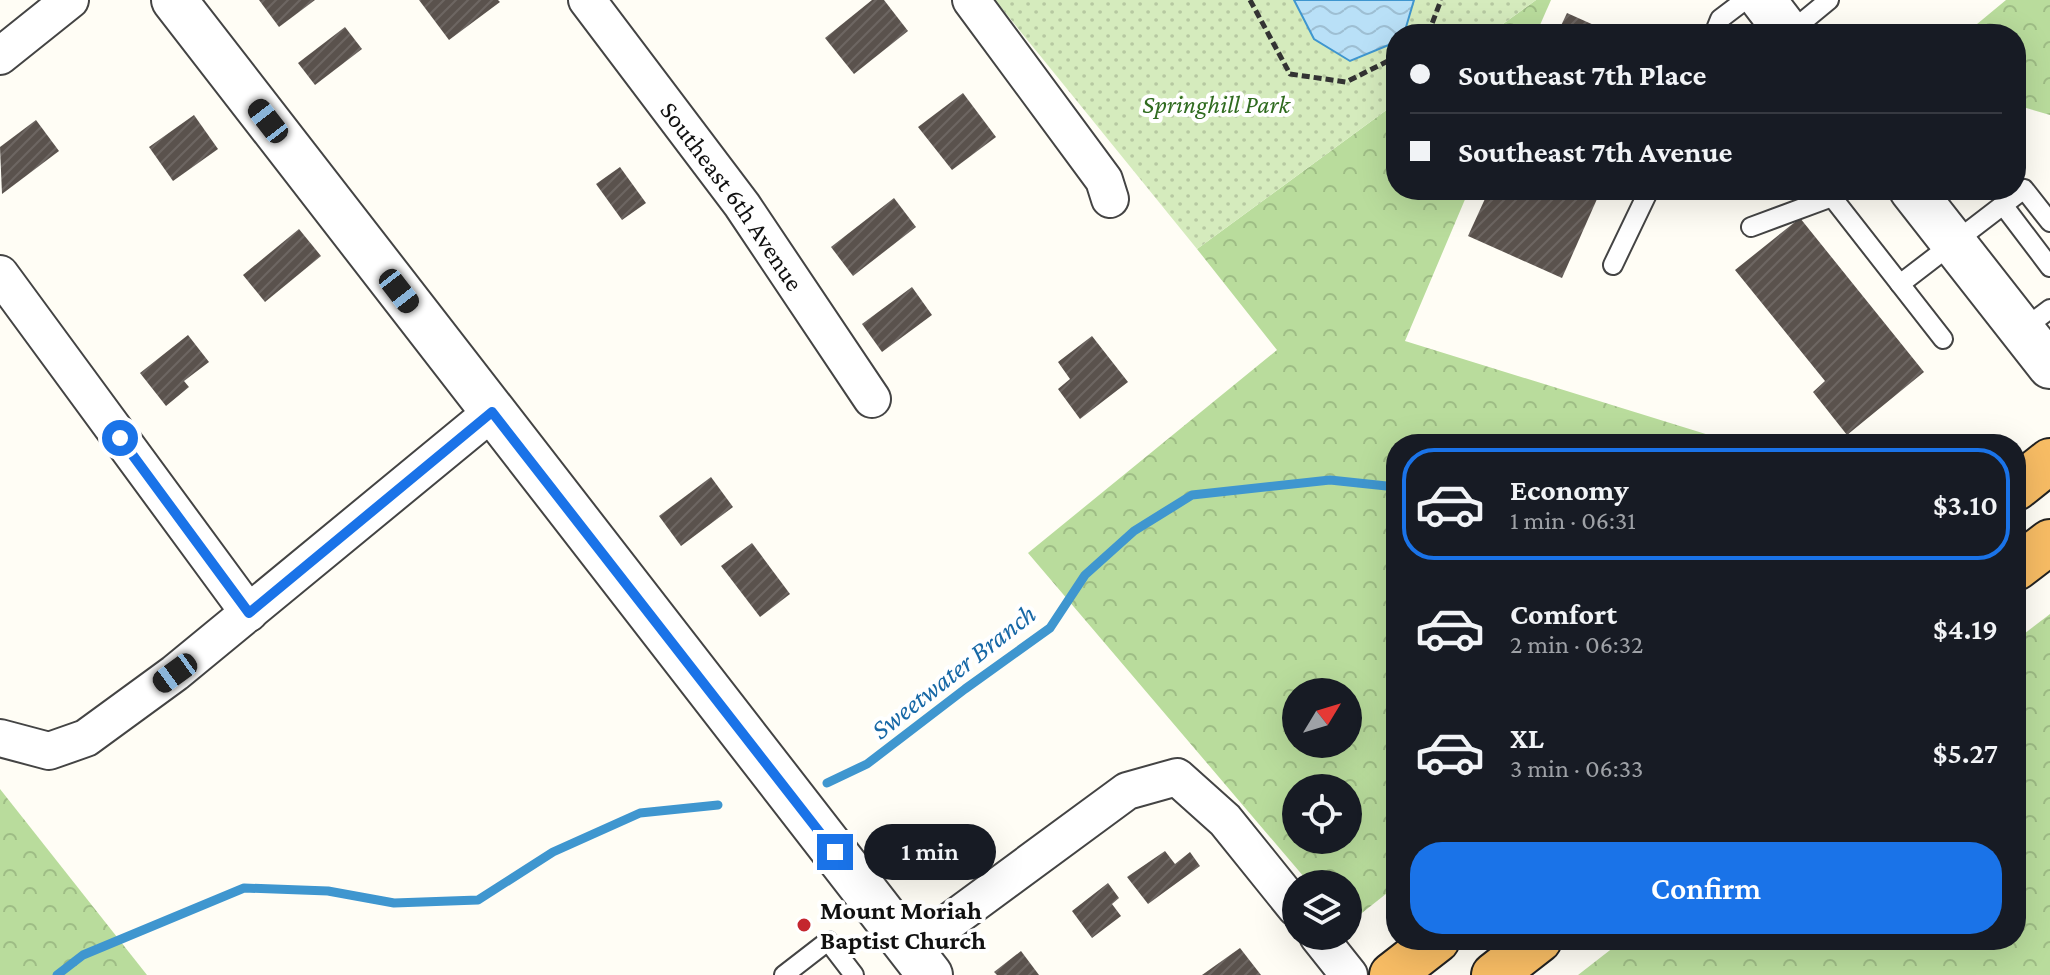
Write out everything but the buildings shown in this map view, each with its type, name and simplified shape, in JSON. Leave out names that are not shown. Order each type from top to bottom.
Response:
[{"type":"highway","points":[[2026,480],[2050,461]]},
{"type":"highway","points":[[2026,560],[2050,542]]},
{"type":"highway","points":[[1392,975],[1424,950]]},
{"type":"highway","points":[[1494,975],[1526,950]]},
{"type":"street","points":[[0,56],[70,0]]},
{"type":"street","points":[[174,0],[920,962],[1127,791],[1177,777],[1225,820],[1282,891]]},
{"type":"street","name":"Southeast 6th Avenue","points":[[587,0],[742,205],[872,399]]},
{"type":"street","points":[[971,0],[1104,180],[1110,199]]},
{"type":"street","points":[[1763,0],[1781,24]]},
{"type":"street","points":[[1920,200],[1953,242],[2036,320],[2050,366]]},
{"type":"street","points":[[0,274],[249,613]]},
{"type":"street","points":[[14,742],[49,751],[86,738],[175,673],[492,412]]},
{"type":"street","points":[[1329,950],[1349,975]]},
{"type":"lane","points":[[1718,24],[1720,19],[1745,0]]},
{"type":"lane","points":[[1801,24],[1829,0]]},
{"type":"lane","points":[[2026,192],[2050,222]]},
{"type":"lane","points":[[1613,265],[1644,200]]},
{"type":"lane","points":[[1751,227],[1821,200]]},
{"type":"lane","points":[[1841,200],[1943,339]]},
{"type":"lane","points":[[1900,284],[2010,200]]},
{"type":"lane","points":[[2003,205],[2050,267]]},
{"type":"lane","points":[[784,975],[828,941],[854,975]]},
{"type":"path","points":[[1250,0],[1290,74],[1346,82],[1386,62]]},
{"type":"path","points":[[1432,24],[1441,0]]},
{"type":"green space","name":"Springhill Park","points":[[995,0],[1536,0],[1503,24],[1386,24],[1386,110],[1197,249]]},
{"type":"green space","points":[[1536,0],[1551,0],[1540,24],[1503,24]]},
{"type":"green space","points":[[2006,0],[2050,0],[2050,115],[2026,108],[2026,24],[1977,24]]},
{"type":"green space","points":[[1386,110],[1386,200],[1465,200],[1405,341],[1706,434],[1386,434],[1386,894],[1362,913],[1362,870],[1298,870],[1284,854],[1362,854],[1362,774],[1282,774],[1282,851],[1028,553],[1277,350],[1197,249]]},
{"type":"green space","points":[[2050,614],[2050,975],[1578,975],[1610,950],[2026,950],[2026,632]]},
{"type":"green space","points":[[0,789],[147,975],[0,975]]},
{"type":"water","points":[[1294,0],[1414,0],[1407,24],[1386,24],[1386,46],[1350,61],[1314,39]]},
{"type":"waterway","name":"Sweetwater Branch","points":[[827,783],[867,764],[1050,628],[1085,575],[1134,531],[1192,495],[1330,480],[1386,486]]},
{"type":"waterway","name":"Sweetwater Branch","points":[[57,975],[83,955],[244,888],[328,891],[394,903],[478,900],[553,852],[640,813],[718,805]]},
{"type":"place","name":"Mount Moriah Baptist Church","points":[[804,925]]},
{"type":"route","points":[[120,438],[249,613],[492,412],[835,852]]}]
